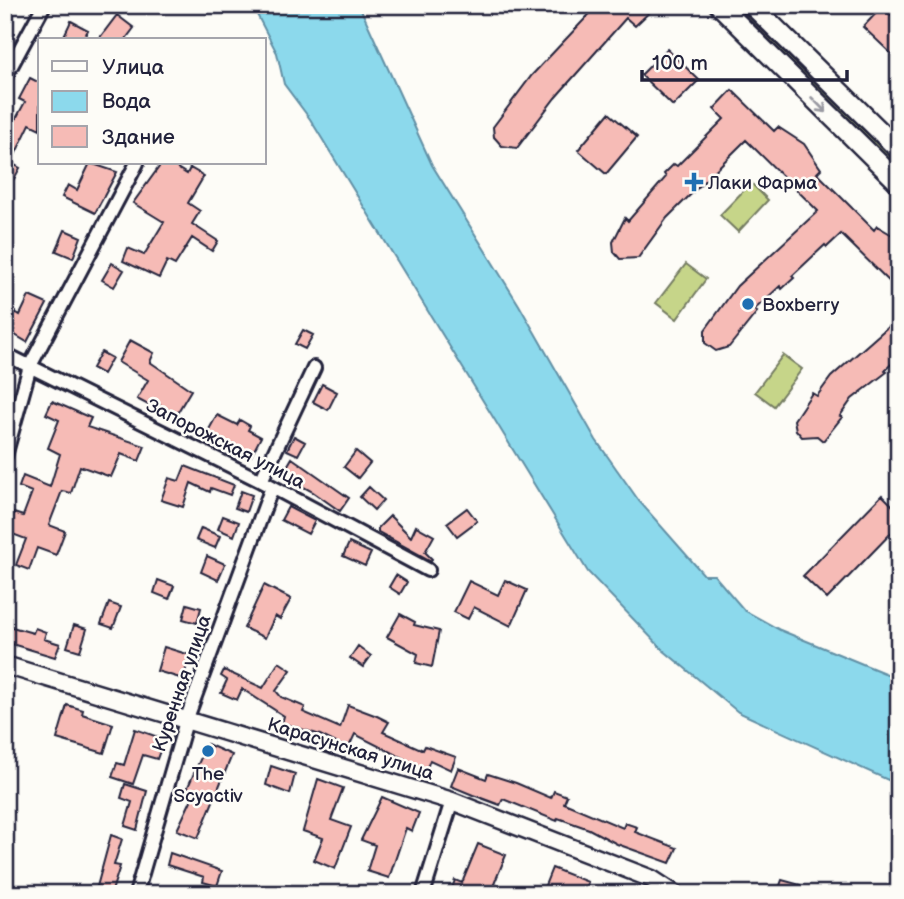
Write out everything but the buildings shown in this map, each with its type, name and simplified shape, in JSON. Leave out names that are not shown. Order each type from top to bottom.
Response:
[{"type":"main road","points":[[719,5],[899,183]]},
{"type":"main road","points":[[752,5],[899,150]]},
{"type":"street","points":[[5,77],[44,5]]},
{"type":"street","points":[[5,456],[30,366],[136,164]]},
{"type":"street","name":"Запорожская улица","points":[[5,354],[266,484],[428,570]]},
{"type":"street","name":"Куренная улица","points":[[136,894],[187,718],[266,484],[314,368]]},
{"type":"street","name":"Карасунская улица","points":[[5,665],[187,718],[452,801],[652,879],[675,894]]},
{"type":"street","points":[[424,894],[452,801]]},
{"type":"green space","points":[[728,5],[739,5],[899,163],[899,174]]},
{"type":"green space","points":[[751,183],[768,200],[738,232],[720,215]]},
{"type":"green space","points":[[686,264],[706,279],[677,319],[656,303]]},
{"type":"green space","points":[[783,355],[802,369],[774,406],[755,392]]},
{"type":"water","points":[[252,5],[359,5],[432,165],[519,305],[596,440],[639,501],[704,575],[714,575],[744,610],[780,630],[899,679],[899,785],[738,712],[663,650],[588,572],[310,119],[284,84],[277,53]]},
{"type":"place","name":"Лаки Фарма","points":[[694,182]]},
{"type":"place","name":"Boxberry","points":[[748,304]]},
{"type":"place","name":"The Scyactiv","points":[[208,751]]}]
